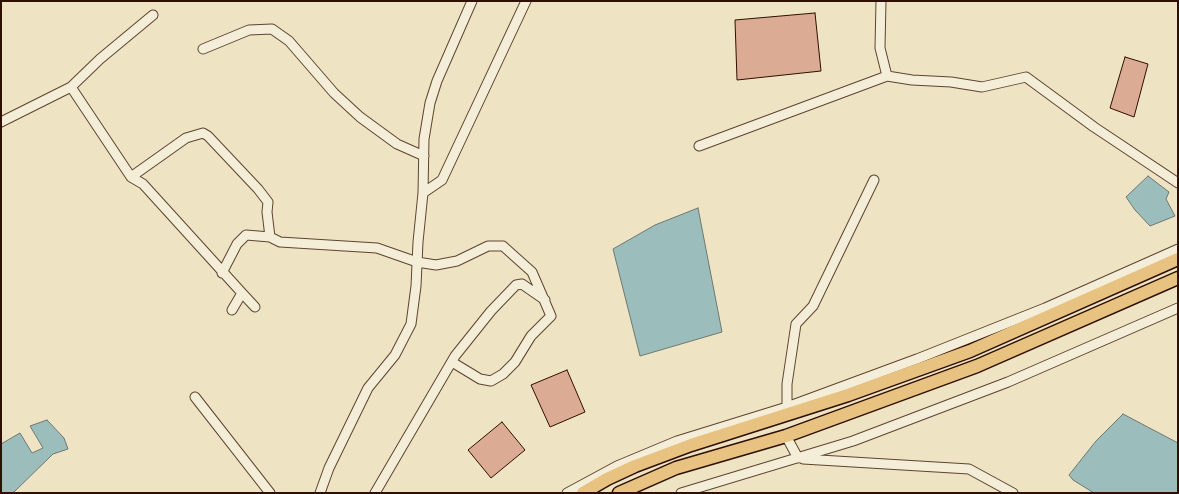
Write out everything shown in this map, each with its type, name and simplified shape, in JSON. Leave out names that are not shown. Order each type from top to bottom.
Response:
[{"type":"highway","points":[[583,493],[606,479],[635,466],[692,445],[848,395],[962,354],[1178,259]]},
{"type":"highway","points":[[619,493],[676,468],[786,436],[977,366],[1178,278]]},
{"type":"street","points":[[320,493],[329,468],[368,388],[395,355],[411,324],[416,286],[423,193],[424,139],[430,104],[437,82],[472,1]]},
{"type":"street","points":[[423,193],[442,180],[526,1]]},
{"type":"street","points":[[881,1],[880,48],[887,76]]},
{"type":"street","points":[[1,122],[71,87],[100,59],[153,14]]},
{"type":"street","points":[[203,49],[249,30],[272,29],[289,41],[334,92],[360,117],[396,144],[424,156]]},
{"type":"street","points":[[699,146],[887,76],[912,80],[952,82],[982,87],[1026,77],[1094,127],[1178,183]]},
{"type":"street","points":[[71,87],[131,177],[143,184],[222,274],[255,307]]},
{"type":"street","points":[[131,177],[186,138],[203,133],[208,136],[268,202],[267,212],[270,237]]},
{"type":"street","points":[[787,407],[787,384],[796,324],[813,306],[874,180]]},
{"type":"street","points":[[222,274],[237,244],[246,235],[270,237],[280,242],[378,248],[417,262],[436,265],[457,261],[488,246],[503,246],[532,272],[552,316],[531,336],[516,362],[503,374],[491,381],[480,378],[452,362]]},
{"type":"street","points":[[567,493],[617,466],[677,441],[787,407],[917,359],[1045,308],[1178,249]]},
{"type":"street","points":[[374,493],[455,356],[492,311],[516,286],[522,284],[545,300]]},
{"type":"street","points":[[232,310],[242,293]]},
{"type":"street","points":[[681,493],[853,441],[1008,382],[1178,308]]},
{"type":"street","points":[[195,397],[270,493]]},
{"type":"street","points":[[786,436],[798,458]]},
{"type":"street","points":[[798,458],[969,469],[1013,493]]},
{"type":"water","points":[[1148,176],[1169,192],[1166,199],[1175,216],[1150,226],[1126,197]]},
{"type":"water","points":[[698,208],[722,332],[640,356],[613,249],[655,225]]},
{"type":"water","points":[[1123,414],[1178,443],[1178,493],[1094,493],[1073,480],[1069,475],[1096,441]]},
{"type":"water","points":[[47,420],[64,438],[68,449],[53,454],[13,493],[1,493],[1,444],[20,433],[32,453],[43,448],[30,426]]},
{"type":"building","points":[[815,13],[821,71],[737,80],[735,20]]},
{"type":"building","points":[[1125,57],[1148,64],[1134,117],[1110,108]]},
{"type":"building","points":[[567,370],[585,412],[550,427],[531,385]]},
{"type":"building","points":[[502,422],[525,450],[491,478],[468,450]]}]
